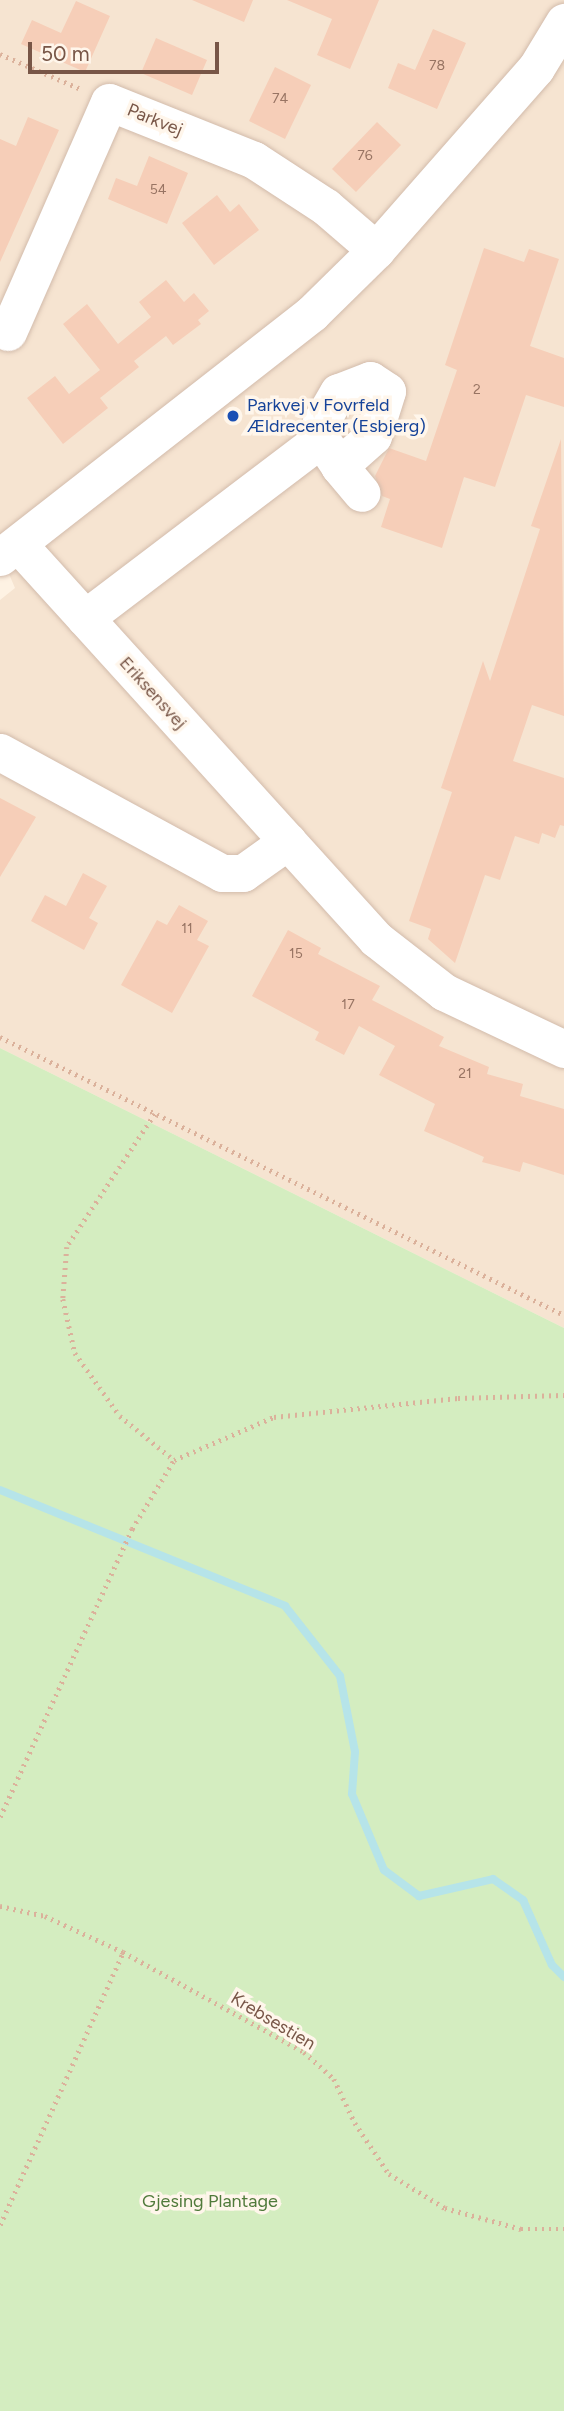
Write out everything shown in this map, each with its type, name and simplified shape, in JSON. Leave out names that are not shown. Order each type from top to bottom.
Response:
[{"type":"street","points":[[9,550],[271,348],[376,250],[550,72],[564,22]]},
{"type":"street","name":"Parkvej","points":[[9,332],[109,102],[254,160],[326,207],[376,250]]},
{"type":"street","points":[[85,618],[330,452],[362,493]]},
{"type":"street","name":"Eriksensvej","points":[[9,550],[85,618],[376,939],[444,992],[564,1049]]},
{"type":"street","points":[[0,752],[222,873],[243,873],[288,841]]},
{"type":"path","points":[[0,54],[109,102]]},
{"type":"path","points":[[0,1037],[564,1315]]},
{"type":"path","points":[[155,1114],[67,1247],[63,1299],[75,1353],[120,1416],[174,1460]]},
{"type":"path","points":[[0,1817],[131,1529],[174,1460],[274,1418],[458,1398],[564,1395]]},
{"type":"path","name":"Krebsestien","points":[[0,1906],[45,1916],[123,1952],[304,2052],[334,2079],[355,2123],[389,2174],[444,2208],[521,2229],[564,2229]]},
{"type":"path","points":[[0,2225],[123,1952]]},
{"type":"shaded area","points":[[0,0],[564,0],[564,1328],[0,1048],[0,600],[15,588],[0,553]]},
{"type":"green space","name":"Gjesing Plantage","points":[[0,1048],[564,1328],[564,2411],[0,2411]]},
{"type":"building","points":[[192,0],[253,0],[244,22]]},
{"type":"building","points":[[287,0],[379,0],[350,69],[317,55],[332,19]]},
{"type":"building","points":[[76,1],[110,16],[85,72],[21,44],[32,20],[61,33]]},
{"type":"building","points":[[433,29],[466,43],[437,109],[388,88],[398,63],[415,70]]},
{"type":"building","points":[[156,38],[207,60],[192,95],[141,73]]},
{"type":"building","points":[[275,67],[311,85],[285,139],[249,121]]},
{"type":"building","points":[[28,117],[59,130],[0,262],[0,139],[16,146]]},
{"type":"building","points":[[377,122],[401,145],[356,192],[332,169]]},
{"type":"building","points":[[149,156],[188,173],[167,224],[108,199],[116,178],[137,186]]},
{"type":"building","points":[[217,195],[230,212],[239,204],[259,230],[214,265],[182,223]]},
{"type":"building","points":[[484,248],[524,262],[529,249],[559,259],[530,346],[564,358],[564,407],[526,395],[495,487],[464,477],[442,548],[381,527],[390,499],[382,496],[375,476],[389,448],[426,461],[457,370],[445,365]]},
{"type":"building","points":[[166,280],[184,302],[194,293],[209,311],[198,320],[201,324],[173,345],[166,336],[134,361],[139,367],[100,398],[108,408],[63,444],[27,398],[55,376],[69,394],[100,370],[63,324],[87,304],[118,344],[151,317],[139,302]]},
{"type":"building","points":[[561,439],[564,716],[532,705],[513,761],[564,778],[564,826],[560,825],[555,838],[542,833],[539,844],[515,836],[500,880],[485,875],[455,963],[428,939],[431,929],[409,921],[452,792],[441,788],[483,661],[490,681],[540,529],[531,526]]},
{"type":"building","points":[[0,798],[36,817],[0,877]]},
{"type":"building","points":[[83,873],[107,886],[89,918],[98,923],[84,950],[31,921],[45,895],[66,906]]},
{"type":"building","points":[[179,905],[208,921],[197,940],[209,946],[172,1013],[121,985],[157,920],[167,925]]},
{"type":"building","points":[[288,930],[321,948],[318,954],[380,986],[372,1000],[444,1037],[439,1046],[489,1067],[487,1074],[523,1084],[520,1096],[564,1109],[564,1175],[523,1162],[520,1172],[482,1162],[484,1157],[424,1131],[435,1104],[379,1075],[395,1046],[359,1026],[344,1055],[315,1040],[319,1032],[252,996]]},
{"type":"waterway","points":[[0,1490],[285,1606],[340,1676],[355,1752],[352,1794],[384,1870],[419,1896],[493,1879],[523,1900],[552,1965],[564,1977]]},
{"type":"place","name":"Parkvej v Fovrfeld Ældrecenter (Esbjerg)","points":[[233,416]]}]
